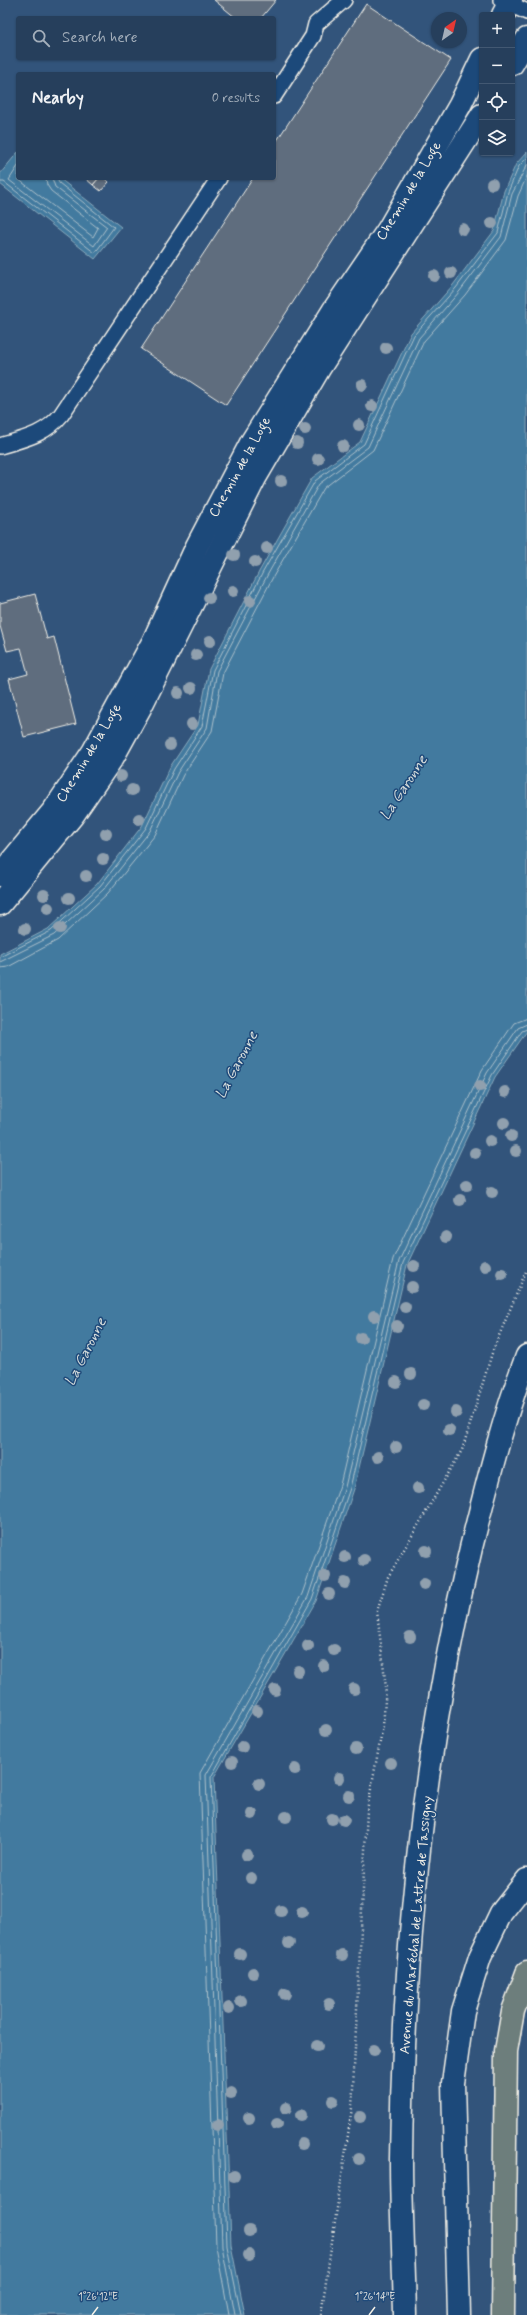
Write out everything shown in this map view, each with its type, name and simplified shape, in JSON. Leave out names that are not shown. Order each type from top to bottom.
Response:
[{"type":"highway","points":[[503,2315],[506,2051],[513,2011],[527,1973]]},
{"type":"street","points":[[515,59],[527,39]]},
{"type":"street","name":"Chemin de la Loge","points":[[0,875],[54,810],[93,752],[153,642],[197,546],[252,441],[333,311],[388,230],[460,105],[479,65]]},
{"type":"street","name":"Chemin de la Loge","points":[[0,904],[73,815],[113,757],[140,708],[254,478],[320,367],[479,120]]},
{"type":"street","name":"Avenue du Maréchal de Lattre de Tassigny","points":[[405,2315],[402,2151],[407,2011],[420,1840],[435,1721],[460,1595],[488,1479],[527,1356]]},
{"type":"street","points":[[459,2315],[454,2083],[463,2011],[480,1957],[501,1913],[527,1880]]},
{"type":"lane","points":[[276,93],[314,36],[316,24],[344,0]]},
{"type":"lane","points":[[0,446],[41,433],[52,426],[61,416],[218,180]]},
{"type":"path","points":[[321,2315],[352,2108],[367,1810],[383,1726],[386,1688],[377,1611],[388,1577],[462,1450],[494,1350],[527,1270]]},
{"type":"water","name":"La Garonne","points":[[527,152],[527,1031],[495,1077],[407,1265],[354,1489],[316,1601],[214,1777],[231,2245],[245,2315],[0,2315],[0,954],[48,929],[97,884],[142,826],[170,767],[198,725],[209,669],[260,570],[312,478],[360,442],[411,333],[453,285],[494,231],[504,191],[516,164]]},
{"type":"water","points":[[16,154],[16,180],[62,180],[121,227],[95,259],[0,184],[0,174]]},
{"type":"building","points":[[214,0],[276,0],[263,16],[234,16]]},
{"type":"building","points":[[366,4],[451,60],[226,405],[141,349],[252,180],[276,180],[276,142]]},
{"type":"building","points":[[87,180],[97,180],[93,185]]},
{"type":"building","points":[[97,180],[106,180],[109,182],[101,191],[93,185]]},
{"type":"building","points":[[35,594],[47,639],[54,637],[76,724],[24,737],[9,679],[28,674],[21,648],[7,651],[0,626],[0,603]]}]
